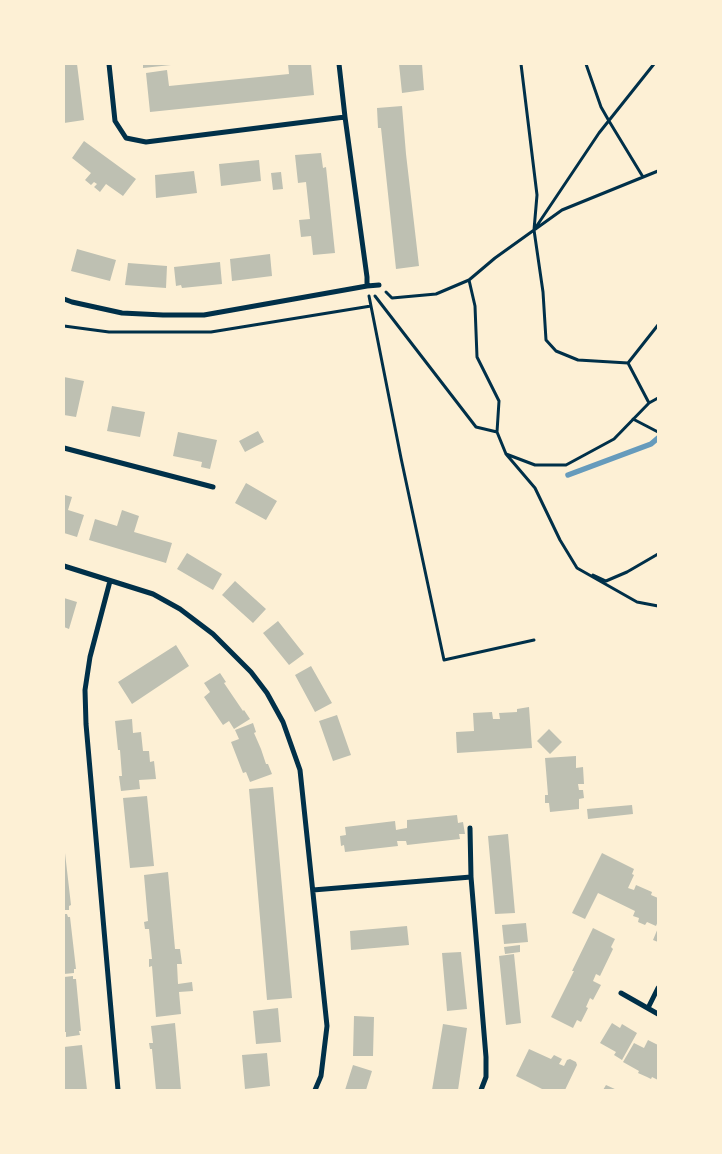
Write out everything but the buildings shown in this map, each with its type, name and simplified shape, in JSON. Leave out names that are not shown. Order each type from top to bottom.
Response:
[{"type":"street","points":[[109,64],[115,121],[126,138],[146,142],[345,117]]},
{"type":"street","points":[[339,64],[367,286]]},
{"type":"street","points":[[64,299],[122,313],[204,315],[379,285]]},
{"type":"street","points":[[64,448],[213,487]]},
{"type":"street","points":[[64,566],[153,594],[180,609],[213,634],[252,672],[284,722],[300,770],[327,1026],[321,1076],[315,1090]]},
{"type":"street","points":[[110,581],[90,656],[86,690],[86,724],[118,1090]]},
{"type":"street","points":[[470,828],[471,877],[486,1056],[486,1077],[481,1090]]},
{"type":"street","points":[[313,890],[471,877]]},
{"type":"street","points":[[648,1008],[658,988]]},
{"type":"street","points":[[621,993],[658,1014]]},
{"type":"path","points":[[521,64],[537,195],[534,230],[546,340],[556,351],[578,360],[628,363]]},
{"type":"path","points":[[586,64],[601,107],[643,177]]},
{"type":"path","points":[[534,230],[599,133],[654,64]]},
{"type":"path","points":[[379,285],[392,298],[436,294],[469,280],[495,258],[562,210],[658,171]]},
{"type":"path","points":[[469,280],[475,306],[477,358],[499,401],[498,432],[506,454],[535,488],[560,540],[577,568],[636,602],[658,606]]},
{"type":"path","points":[[367,286],[476,427],[498,432]]},
{"type":"path","points":[[367,286],[444,660],[534,640]]},
{"type":"path","points":[[628,363],[658,325]]},
{"type":"path","points":[[628,363],[649,403]]},
{"type":"path","points":[[506,454],[535,465],[566,465],[614,439],[649,403],[658,398]]},
{"type":"path","points":[[633,419],[658,432]]},
{"type":"path","points":[[577,568],[606,581],[627,572],[658,554]]},
{"type":"waterway","points":[[568,475],[651,444],[658,438]]}]
